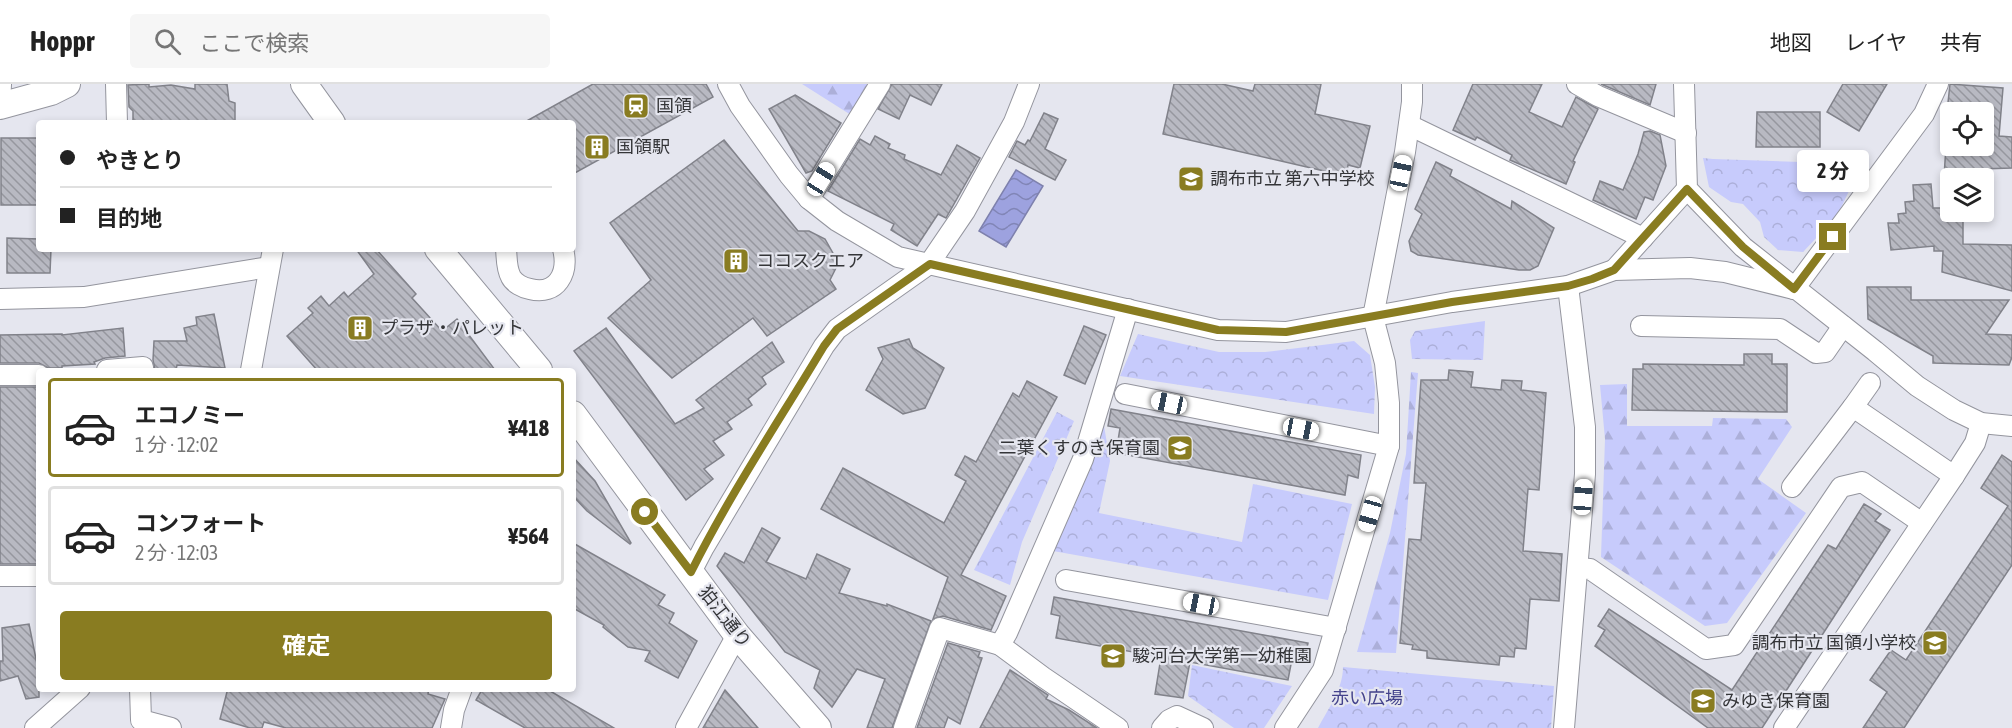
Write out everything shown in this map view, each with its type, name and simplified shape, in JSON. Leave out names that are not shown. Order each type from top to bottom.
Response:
[{"type":"main road","points":[[0,106],[51,92],[67,84]]},
{"type":"main road","points":[[304,84],[330,120]]},
{"type":"main road","points":[[441,252],[537,368]]},
{"type":"main road","name":"狛江通り","points":[[576,418],[737,635],[818,728]]},
{"type":"street","points":[[0,106],[1,84]]},
{"type":"street","points":[[116,84],[117,120]]},
{"type":"street","points":[[728,84],[740,106],[809,199],[837,221],[898,257],[1218,330],[1286,332],[1452,302],[1568,286],[1614,270],[1690,268],[1725,272],[1794,289]]},
{"type":"street","points":[[809,199],[880,84]]},
{"type":"street","points":[[691,572],[824,346],[837,329],[930,264],[965,211],[1014,122],[1029,84]]},
{"type":"street","points":[[1286,728],[1323,670],[1389,446],[1389,403],[1384,363],[1373,317],[1409,125],[1412,84]]},
{"type":"street","points":[[1577,84],[1598,96],[1686,133]]},
{"type":"street","points":[[1614,270],[1687,189],[1684,84]]},
{"type":"street","points":[[1794,289],[1924,114],[1938,84]]},
{"type":"street","points":[[1409,125],[1641,241]]},
{"type":"street","points":[[1687,189],[1743,247],[1917,386],[1954,410],[1981,423],[2012,426]]},
{"type":"street","points":[[1641,241],[1641,258],[1650,270]]},
{"type":"street","points":[[1725,272],[1738,265],[1742,258],[1743,247]]},
{"type":"street","points":[[506,252],[511,279],[524,288],[540,292],[552,288],[558,281],[565,266],[563,252]]},
{"type":"street","points":[[0,299],[84,297],[271,258],[251,368]]},
{"type":"street","points":[[1564,728],[1585,474],[1585,427],[1568,286]]},
{"type":"street","points":[[1000,645],[1083,459],[1128,309]]},
{"type":"street","points":[[1641,326],[1780,329],[1816,353],[1825,352],[1843,326]]},
{"type":"street","points":[[0,375],[36,375]]},
{"type":"street","points":[[1792,487],[1870,382]]},
{"type":"street","points":[[1125,394],[1389,446]]},
{"type":"street","points":[[1853,407],[1954,476]]},
{"type":"street","points":[[1784,728],[1954,476],[1975,443],[1981,423]]},
{"type":"street","points":[[1578,567],[1590,569],[1706,649],[1716,648],[1734,645],[1841,487],[1862,482],[1922,523]]},
{"type":"street","points":[[0,576],[36,576]]},
{"type":"street","points":[[1066,580],[1336,628]]},
{"type":"street","points":[[904,728],[940,628],[1000,645],[1118,728]]},
{"type":"street","points":[[686,728],[737,635]]},
{"type":"street","points":[[35,728],[76,692]]},
{"type":"street","points":[[140,692],[141,720],[171,728]]},
{"type":"street","points":[[451,728],[461,692]]},
{"type":"street","points":[[1162,728],[1169,720],[1177,716],[1203,728]]},
{"type":"green space","points":[[802,84],[868,84],[851,115]]},
{"type":"green space","points":[[1703,158],[1862,164],[1837,216],[1803,252],[1778,250],[1764,237],[1760,222],[1743,204],[1731,202],[1709,187]]},
{"type":"green space","points":[[1485,321],[1483,360],[1412,359],[1410,340],[1415,331]]},
{"type":"green space","points":[[1138,334],[1219,352],[1265,352],[1354,341],[1370,355],[1375,387],[1374,414],[1120,376]]},
{"type":"green space","points":[[1411,372],[1418,373],[1396,653],[1357,652],[1390,533],[1406,454]]},
{"type":"green space","points":[[1627,384],[1627,426],[1712,426],[1713,418],[1786,419],[1792,427],[1758,479],[1806,513],[1727,623],[1705,626],[1601,557],[1605,439],[1600,385]]},
{"type":"green space","points":[[1057,412],[1074,421],[1022,542],[1010,585],[974,570]]},
{"type":"green space","points":[[1103,420],[1110,461],[1099,513],[1242,542],[1253,484],[1352,504],[1328,600],[1053,551]]},
{"type":"green space","points":[[1192,665],[1292,686],[1264,728],[1234,728],[1188,696]]},
{"type":"green space","name":"赤い広場","points":[[1343,667],[1554,686],[1551,728],[1318,728],[1338,691]]},
{"type":"water","points":[[1016,170],[1043,186],[1006,247],[979,231]]},
{"type":"building","points":[[149,84],[149,87],[171,85],[195,89],[195,84],[227,84],[229,101],[235,103],[235,120],[133,120],[133,111],[129,107],[128,85]]},
{"type":"building","name":"国領駅","points":[[593,84],[706,84],[713,97],[576,172],[576,120],[528,120]]},
{"type":"building","points":[[892,84],[942,84],[931,105],[910,95],[899,119],[878,109]]},
{"type":"building","points":[[1174,84],[1222,84],[1253,91],[1255,84],[1321,84],[1315,114],[1370,126],[1360,168],[1348,165],[1346,176],[1163,134]]},
{"type":"building","points":[[1473,84],[1542,84],[1529,112],[1562,127],[1576,97],[1598,109],[1573,161],[1575,162],[1566,184],[1510,160],[1512,155],[1477,137],[1475,140],[1453,130]]},
{"type":"building","points":[[1601,84],[1656,84],[1650,105]]},
{"type":"building","points":[[1843,84],[1887,84],[1859,131],[1827,112]]},
{"type":"building","points":[[1950,84],[2003,88],[1999,136],[2012,137],[2012,168],[1945,168],[1945,156],[1994,156],[1994,102],[1948,102]]},
{"type":"building","points":[[795,95],[841,123],[812,171],[806,173],[769,109]]},
{"type":"building","points":[[1757,112],[1820,112],[1820,147],[1756,147]]},
{"type":"building","points":[[1044,113],[1058,119],[1045,149],[1066,160],[1055,180],[1009,157],[1017,141],[1025,145],[1028,140],[1030,141]]},
{"type":"building","points":[[1650,131],[1660,135],[1666,166],[1653,200],[1645,197],[1636,219],[1593,200],[1600,181],[1623,190],[1638,154],[1644,132]]},
{"type":"building","points":[[875,136],[890,144],[888,148],[905,155],[904,159],[941,175],[957,145],[980,158],[946,218],[938,214],[917,246],[891,230],[894,224],[828,191],[860,139],[870,145]]},
{"type":"building","points":[[1,138],[36,138],[36,205],[1,205]]},
{"type":"building","name":"ココスクエア","points":[[724,140],[798,231],[809,231],[825,239],[834,255],[836,268],[830,280],[836,289],[767,336],[753,318],[672,378],[608,318],[651,280],[610,223]]},
{"type":"building","points":[[1436,162],[1452,170],[1450,176],[1511,209],[1512,201],[1554,228],[1538,266],[1530,270],[1519,270],[1418,255],[1411,251],[1409,241],[1422,214],[1415,209]]},
{"type":"building","points":[[1931,184],[1933,208],[1940,208],[1940,222],[1963,222],[1963,244],[2012,245],[2012,291],[1942,272],[1943,251],[1934,251],[1934,246],[1891,250],[1888,223],[1899,223],[1898,214],[1906,213],[1905,202],[1914,201],[1913,185]]},
{"type":"building","points":[[7,238],[36,239],[36,252],[51,252],[50,273],[7,273]]},
{"type":"building","name":"プラザ・パレット","points":[[358,252],[379,252],[416,294],[412,298],[442,331],[457,319],[494,368],[315,368],[287,336],[313,313],[308,308],[321,296],[329,306],[344,292],[348,297],[374,274]]},
{"type":"building","points":[[1867,287],[1911,287],[1911,300],[2009,300],[1986,334],[2012,335],[2012,357],[2009,365],[1933,363],[1933,356],[1868,319]]},
{"type":"building","points":[[214,314],[225,368],[177,365],[176,368],[155,368],[154,341],[187,341],[184,328],[197,325],[196,317]]},
{"type":"building","points":[[1084,326],[1106,335],[1085,384],[1064,375]]},
{"type":"building","points":[[123,328],[125,356],[105,358],[94,362],[95,364],[62,366],[62,368],[48,368],[39,363],[0,363],[0,335],[62,335]]},
{"type":"building","points":[[606,328],[675,424],[704,408],[696,400],[772,342],[784,362],[762,377],[766,384],[748,399],[752,405],[727,422],[732,429],[713,441],[724,455],[704,469],[713,479],[686,500],[574,351]]},
{"type":"building","points":[[909,339],[913,348],[944,368],[925,408],[903,414],[866,390],[883,359],[878,348]]},
{"type":"building","points":[[1744,354],[1772,354],[1772,364],[1787,364],[1787,412],[1632,410],[1633,369],[1643,369],[1643,364],[1744,365]]},
{"type":"building","points":[[1449,370],[1473,372],[1471,387],[1501,390],[1502,380],[1522,381],[1521,390],[1546,393],[1539,490],[1528,489],[1523,551],[1562,554],[1559,601],[1530,599],[1526,649],[1515,648],[1514,657],[1500,656],[1499,665],[1427,658],[1427,651],[1412,649],[1413,645],[1400,643],[1409,539],[1421,540],[1426,483],[1414,483],[1421,380],[1448,380]]},
{"type":"building","points":[[1027,381],[1057,397],[961,575],[1006,596],[991,630],[943,616],[933,619],[948,577],[821,509],[843,468],[944,523],[966,481],[955,475],[965,456],[976,462],[1013,393],[1019,397]]},
{"type":"building","points":[[0,387],[36,387],[36,564],[0,564]]},
{"type":"building","points":[[1111,409],[1361,455],[1358,478],[1348,475],[1345,495],[1116,453],[1120,428],[1108,426]]},
{"type":"building","points":[[2002,455],[2012,462],[2012,565],[1904,728],[1863,728],[1887,692],[1870,680],[1891,650],[1906,660],[2008,506],[1981,488]]},
{"type":"building","points":[[576,460],[595,481],[631,543],[630,544],[587,511],[576,499]]},
{"type":"building","points":[[1864,504],[1881,514],[1875,521],[1890,530],[1762,728],[1708,728],[1595,646],[1605,630],[1598,626],[1609,609],[1732,690],[1828,545],[1836,549]]},
{"type":"building","points":[[762,528],[780,538],[766,562],[806,579],[817,554],[850,569],[839,593],[887,606],[887,604],[931,621],[892,728],[867,728],[885,679],[857,669],[832,707],[814,688],[820,670],[785,652],[717,566],[725,553],[744,563]]},
{"type":"building","points":[[576,545],[665,595],[658,605],[674,613],[669,623],[697,641],[678,678],[645,661],[650,651],[628,647],[603,627],[604,625],[576,610]]},
{"type":"building","points":[[1054,597],[1308,643],[1304,662],[1292,659],[1288,680],[1190,662],[1183,698],[1155,694],[1161,657],[1056,638],[1060,616],[1051,614]]},
{"type":"building","points":[[29,624],[36,659],[36,692],[39,692],[39,697],[26,699],[18,676],[0,681],[0,661],[3,661],[2,628]]},
{"type":"building","points":[[948,643],[980,652],[978,657],[982,658],[960,724],[948,717],[944,728],[917,728]]},
{"type":"building","points":[[1010,670],[1048,695],[1046,699],[1069,710],[1097,728],[980,728]]},
{"type":"building","points":[[725,690],[758,728],[703,728]]},
{"type":"building","points":[[227,692],[428,692],[428,694],[445,699],[432,728],[286,728],[264,722],[262,728],[250,728],[220,719]]},
{"type":"building","points":[[481,692],[552,692],[614,728],[525,728],[476,700]]},
{"type":"place","name":"国領","points":[[636,106]]},
{"type":"place","name":"国領駅","points":[[597,147]]},
{"type":"place","name":"調布市立 第六中学校","points":[[1191,179]]},
{"type":"place","name":"ココスクエア","points":[[736,261]]},
{"type":"place","name":"プラザ・パレット","points":[[360,328]]},
{"type":"place","name":"二葉くすのき保育園","points":[[1180,448]]},
{"type":"place","name":"調布市立 国領小学校","points":[[1935,643]]},
{"type":"place","name":"駿河台大学第一幼稚園","points":[[1113,656]]},
{"type":"place","name":"みゆき保育園","points":[[1703,701]]},
{"type":"route","points":[[645,512],[691,572],[824,346],[837,329],[930,264],[1218,330],[1286,332],[1452,302],[1568,286],[1592,279],[1614,270],[1687,189],[1743,247],[1794,289],[1833,237]]}]
